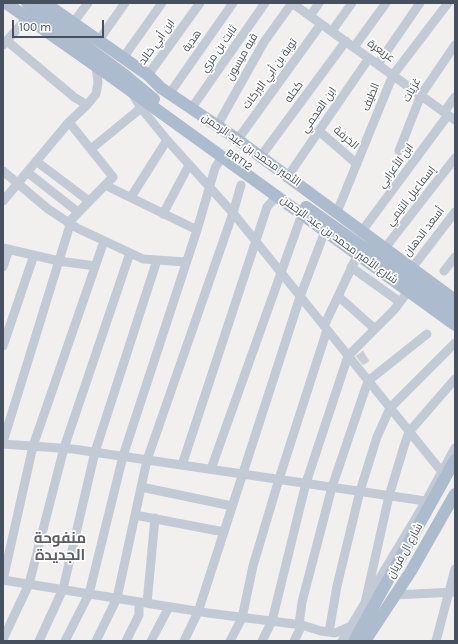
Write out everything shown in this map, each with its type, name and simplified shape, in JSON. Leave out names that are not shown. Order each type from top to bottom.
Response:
[{"type":"main road","points":[[6,3],[113,78],[137,92],[142,97],[143,105]]},
{"type":"main road","name":"BRT12","points":[[27,3],[130,79],[137,92],[187,124],[455,312]]},
{"type":"main road","name":"الأمير محمد بن عبد الرحمن","points":[[48,4],[148,75],[192,109],[238,139],[455,300]]},
{"type":"main road","points":[[113,78],[121,82],[130,79],[133,75],[133,69],[125,59]]},
{"type":"main road","points":[[137,92],[149,85],[166,90]]},
{"type":"main road","name":"الأمير محمد بن عبد الرحمن","points":[[143,105],[222,157]]},
{"type":"main road","name":"شارع الأمير محمد بن عبد الرحمن","points":[[222,157],[455,324]]},
{"type":"main road","name":"شارع ال فريان","points":[[354,641],[443,475],[455,460]]},
{"type":"main road","name":"شارع ال فريان","points":[[366,641],[394,595],[411,571],[455,494]]},
{"type":"street","points":[[73,23],[88,3]]},
{"type":"street","points":[[99,40],[125,3]]},
{"type":"street","points":[[125,59],[162,3]]},
{"type":"street","name":"ابن أبي خالد","points":[[148,75],[200,3]]},
{"type":"street","name":"هدية","points":[[166,90],[233,3]]},
{"type":"street","name":"ثابت بن مري","points":[[192,109],[265,3]]},
{"type":"street","name":"عريعرة","points":[[292,3],[449,116]]},
{"type":"street","name":"قبه ميسون","points":[[217,126],[264,42],[292,3]]},
{"type":"street","points":[[310,16],[318,3]]},
{"type":"street","points":[[332,31],[352,3]]},
{"type":"street","points":[[354,47],[386,3]]},
{"type":"street","points":[[378,64],[420,3]]},
{"type":"street","name":"الطيف","points":[[337,212],[393,75],[448,3]]},
{"type":"street","points":[[27,18],[5,43],[87,106]]},
{"type":"street","name":"توبة بن أبي البركات","points":[[238,139],[321,24]]},
{"type":"street","name":"كحله","points":[[261,156],[346,41]]},
{"type":"street","name":"غزيات","points":[[399,151],[421,95],[455,45]]},
{"type":"street","name":"ابن العجمي","points":[[288,176],[369,58]]},
{"type":"street","points":[[3,201],[69,122],[87,106],[96,94],[98,83],[96,66]]},
{"type":"street","name":"ابن الأعرابي","points":[[362,231],[449,116],[455,98]]},
{"type":"street","points":[[91,150],[143,105],[167,140],[233,213],[443,475],[455,448]]},
{"type":"street","points":[[69,122],[113,177],[78,212],[69,224],[3,443],[95,452],[429,502],[342,641]]},
{"type":"street","name":"الخرفة","points":[[319,130],[357,164]]},
{"type":"street","points":[[131,197],[167,140]]},
{"type":"street","points":[[65,641],[89,594],[123,456],[197,230],[215,168],[222,157]]},
{"type":"street","name":"إسماعيل التيمي","points":[[385,248],[455,158]]},
{"type":"street","points":[[36,161],[89,201]]},
{"type":"street","points":[[163,214],[189,165]]},
{"type":"street","points":[[3,171],[48,209],[69,224],[143,259],[186,262]]},
{"type":"street","points":[[27,172],[78,212]]},
{"type":"street","points":[[105,184],[197,230]]},
{"type":"street","points":[[96,641],[117,598],[147,460],[233,213],[241,185]]},
{"type":"street","points":[[182,465],[267,207],[277,196]]},
{"type":"street","name":"أسعد الدهان","points":[[412,268],[455,212]]},
{"type":"street","points":[[211,469],[280,272],[302,214]]},
{"type":"street","points":[[184,641],[198,612],[300,297],[325,231]]},
{"type":"street","points":[[104,241],[34,446],[3,580],[198,612],[300,625],[327,635],[342,631],[352,626]]},
{"type":"street","points":[[3,267],[6,249],[59,261],[95,266]]},
{"type":"street","points":[[3,639],[29,584],[64,448],[130,253]]},
{"type":"street","points":[[230,641],[242,618],[254,566],[325,328],[358,254]]},
{"type":"street","points":[[3,346],[34,255]]},
{"type":"street","points":[[444,271],[455,257]]},
{"type":"street","points":[[39,641],[62,589],[95,452],[157,260]]},
{"type":"street","points":[[352,267],[400,302]]},
{"type":"street","points":[[262,641],[272,621],[306,483],[348,356],[400,302],[409,290]]},
{"type":"street","points":[[338,296],[375,329]]},
{"type":"street","points":[[430,306],[455,329]]},
{"type":"street","points":[[294,641],[300,625],[302,602],[332,487],[368,381],[427,334]]},
{"type":"street","points":[[327,635],[360,491],[377,437],[390,408],[455,342]]},
{"type":"street","points":[[365,603],[389,496],[409,432],[455,379]]},
{"type":"street","points":[[141,487],[232,506]]},
{"type":"street","points":[[135,515],[224,532]]},
{"type":"street","points":[[126,641],[139,615],[143,603],[154,518]]},
{"type":"street","points":[[436,641],[451,592],[455,569]]},
{"type":"street","points":[[394,595],[451,592]]},
{"type":"street","points":[[152,641],[169,607]]},
{"type":"building","points":[[363,351],[369,361],[363,365],[356,356]]},
{"type":"district","name":"منفوحة الجديدة","points":[[60,548]]}]
